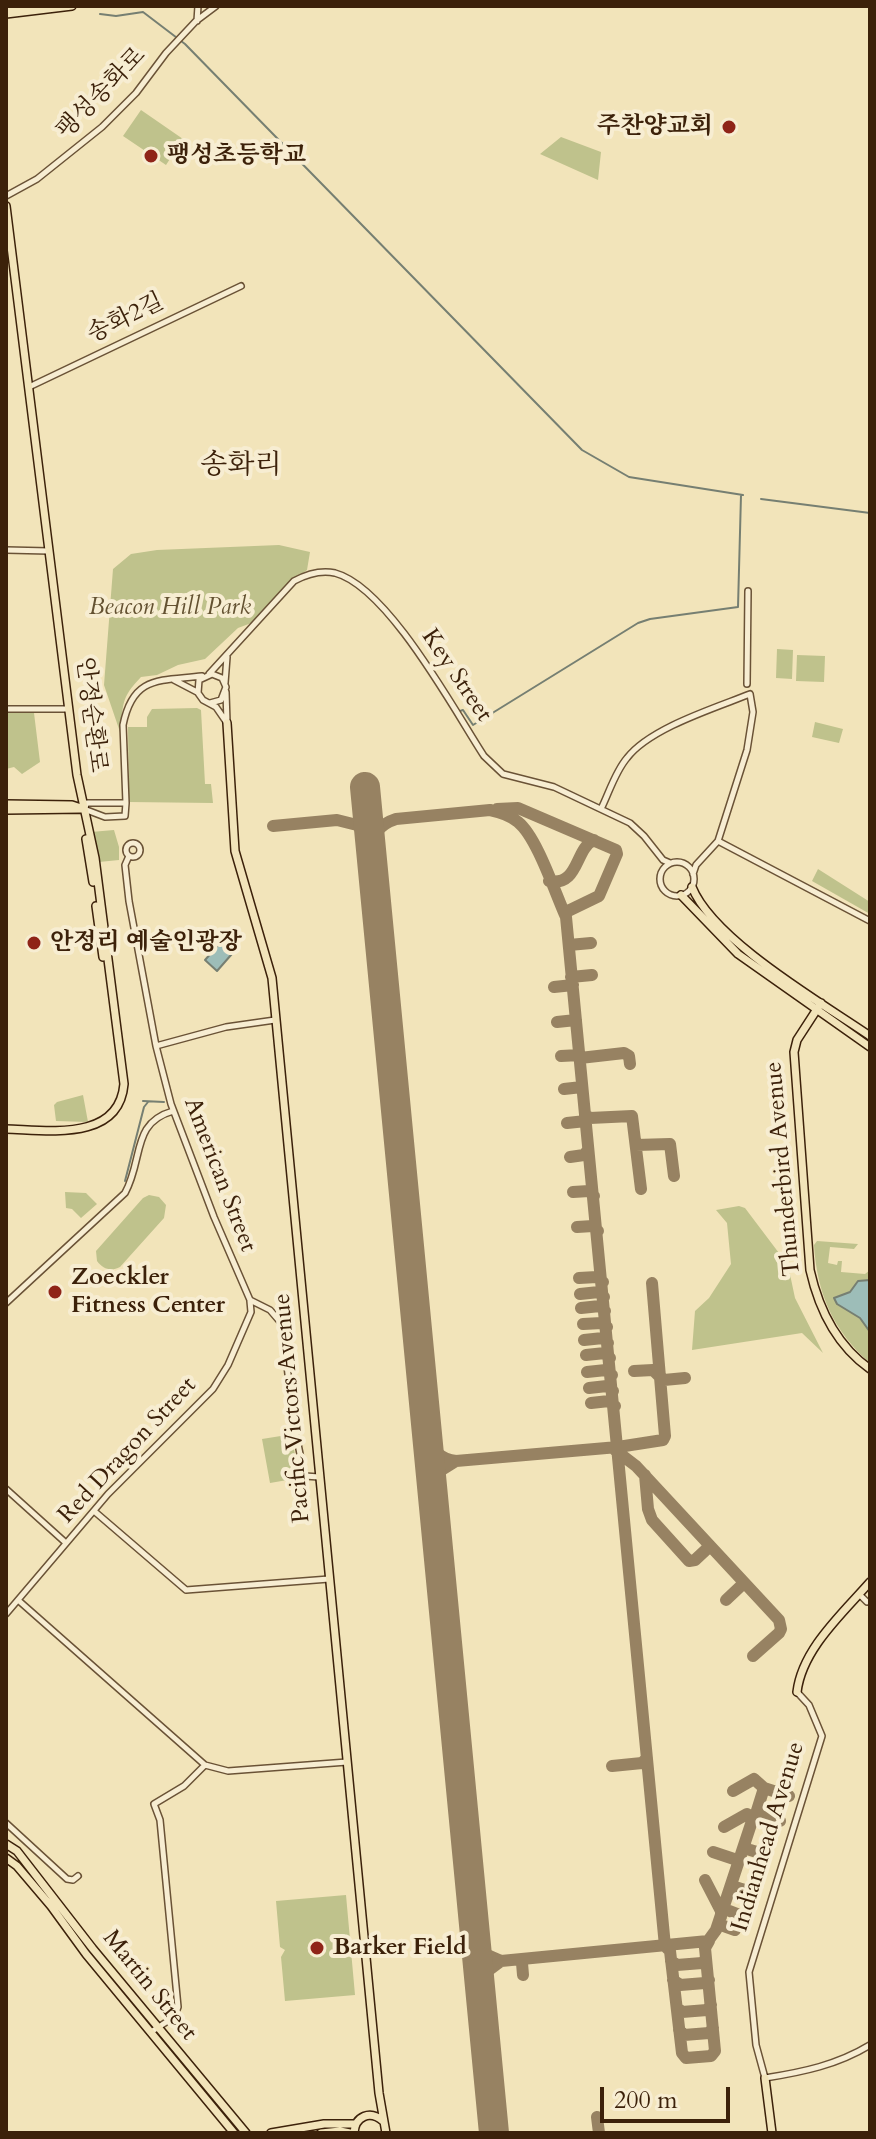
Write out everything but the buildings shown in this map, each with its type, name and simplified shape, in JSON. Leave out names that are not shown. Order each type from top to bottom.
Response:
[{"type":"main road","points":[[6,7],[25,6]]},
{"type":"main road","points":[[6,14],[72,6]]},
{"type":"main road","name":"안정순환로","points":[[6,206],[69,709],[84,809],[95,858],[124,1074],[122,1100],[106,1121],[92,1127],[6,1126]]},
{"type":"main road","name":"Pacific Victors Avenue","points":[[227,723],[235,851],[272,978],[379,2093],[386,2133]]},
{"type":"main road","points":[[6,807],[72,805],[84,809]]},
{"type":"main road","name":"안정순환로","points":[[6,1126],[88,1124],[108,1113],[119,1092],[120,1080],[84,809]]},
{"type":"main road","points":[[692,887],[712,916],[743,947],[870,1047]]},
{"type":"main road","points":[[681,895],[738,954],[870,1036]]},
{"type":"main road","name":"Thunderbird Avenue","points":[[819,1006],[797,1040],[794,1052],[810,1270],[816,1295],[831,1327],[848,1349],[870,1369]]},
{"type":"main road","name":"Indianhead Avenue","points":[[797,1692],[799,1679],[814,1649],[870,1582]]},
{"type":"main road","name":"Martin Street","points":[[6,1844],[26,1862],[234,2133]]},
{"type":"main road","name":"Martin Street","points":[[6,1858],[17,1866],[154,2030],[246,2133]]},
{"type":"main road","name":"Indianhead Avenue","points":[[765,2078],[772,2133]]},
{"type":"main road","points":[[369,2115],[379,2093]]},
{"type":"main road","points":[[353,2130],[361,2117],[369,2115],[383,2121]]},
{"type":"main road","points":[[271,2133],[324,2124],[353,2130]]},
{"type":"main road","points":[[321,2133],[353,2130]]},
{"type":"street","points":[[196,21],[198,6]]},
{"type":"street","name":"팽성송화로","points":[[6,196],[37,179],[102,127],[136,93],[179,39],[216,6]]},
{"type":"street","name":"송화2길","points":[[29,387],[241,286]]},
{"type":"street","points":[[6,550],[49,551]]},
{"type":"street","name":"Key Street","points":[[206,675],[294,581],[308,574],[325,572],[346,577],[370,593],[393,618],[484,756],[497,770],[508,776],[554,787],[637,828],[666,864]]},
{"type":"street","points":[[747,684],[748,591]]},
{"type":"street","points":[[227,723],[228,654]]},
{"type":"street","points":[[126,803],[87,803],[84,809],[105,817],[125,816],[126,803],[123,725],[127,705],[134,694],[152,682],[206,675],[218,675],[226,687]]},
{"type":"street","points":[[198,693],[198,683],[206,675]]},
{"type":"street","points":[[173,679],[198,693],[227,723]]},
{"type":"street","points":[[210,703],[221,700],[226,687]]},
{"type":"street","points":[[601,809],[623,763],[633,751],[690,717],[750,694],[753,712],[747,750],[718,841],[696,865],[692,887],[681,895],[669,894],[662,887],[660,877],[666,864],[696,865]]},
{"type":"street","points":[[6,709],[69,709]]},
{"type":"street","points":[[718,841],[870,921]]},
{"type":"street","name":"American Street","points":[[129,856],[125,865],[127,888],[156,1046],[173,1111],[250,1300]]},
{"type":"street","points":[[688,865],[693,874]]},
{"type":"street","points":[[156,1046],[226,1027],[275,1020]]},
{"type":"street","points":[[6,1303],[125,1193],[134,1177],[147,1126],[156,1117],[173,1111]]},
{"type":"street","points":[[250,1300],[270,1310],[282,1324],[294,1424],[303,1469],[305,1476],[319,1477]]},
{"type":"street","name":"Red Dragon Street","points":[[6,1614],[94,1511],[222,1377],[251,1312],[250,1300]]},
{"type":"street","points":[[6,1489],[66,1543]]},
{"type":"street","points":[[94,1511],[174,1583],[186,1590],[329,1579]]},
{"type":"street","points":[[859,1594],[867,1602],[870,1601]]},
{"type":"street","points":[[18,1600],[205,1765],[228,1771],[347,1762]]},
{"type":"street","name":"Indianhead Avenue","points":[[765,2078],[756,2045],[749,1972],[822,1736],[809,1705],[797,1692]]},
{"type":"street","points":[[154,2030],[174,2017],[178,2007],[160,1820],[154,1804],[184,1786],[205,1765]]},
{"type":"street","points":[[6,1823],[67,1879],[73,1880],[78,1876]]},
{"type":"street","points":[[765,2078],[798,2074],[831,2064],[870,2045]]},
{"type":"green space","points":[[141,110],[183,139],[166,165],[123,136]]},
{"type":"green space","points":[[561,137],[601,152],[598,180],[540,154]]},
{"type":"green space","name":"Beacon Hill Park","points":[[279,545],[310,552],[307,570],[281,590],[254,622],[238,628],[205,659],[178,665],[157,675],[141,677],[126,696],[120,732],[104,685],[113,569],[131,554],[157,550]]},
{"type":"green space","points":[[777,649],[793,650],[792,679],[776,678]]},
{"type":"green space","points":[[797,655],[825,656],[824,682],[796,681]]},
{"type":"green space","points":[[152,709],[201,710],[205,784],[211,784],[213,803],[129,802],[128,727],[147,727],[147,717]]},
{"type":"green space","points":[[6,712],[34,713],[40,762],[22,774],[14,767],[6,769]]},
{"type":"green space","points":[[815,722],[843,729],[839,743],[812,737]]},
{"type":"green space","points":[[114,830],[119,860],[99,862],[91,832]]},
{"type":"green space","points":[[818,869],[870,902],[870,914],[812,881]]},
{"type":"green space","points":[[83,1095],[88,1122],[56,1121],[54,1105],[57,1102]]},
{"type":"green space","points":[[65,1192],[86,1193],[97,1204],[81,1218],[72,1209],[66,1208]]},
{"type":"green space","points":[[149,1195],[159,1197],[166,1205],[164,1218],[120,1267],[105,1268],[97,1261],[96,1251]]},
{"type":"green space","points":[[739,1206],[745,1208],[788,1265],[795,1298],[823,1353],[802,1333],[692,1350],[695,1311],[709,1298],[731,1264],[727,1223],[716,1210]]},
{"type":"green space","points":[[817,1241],[858,1244],[854,1249],[830,1247],[828,1263],[837,1265],[838,1261],[842,1261],[841,1272],[865,1274],[870,1270],[870,1363],[846,1338],[829,1310],[816,1263],[814,1245]]},
{"type":"green space","points":[[287,1435],[288,1439],[292,1438],[299,1478],[270,1483],[262,1439]]},
{"type":"green space","name":"Barker Field","points":[[346,1895],[355,1995],[285,2001],[281,1957],[285,1950],[280,1947],[276,1901]]},
{"type":"water","points":[[219,932],[226,934],[238,947],[217,971],[205,960],[221,942],[215,936]]},
{"type":"water","points":[[870,1280],[870,1332],[860,1318],[837,1304],[834,1298],[850,1292],[858,1281]]},
{"type":"waterway","points":[[100,14],[116,16],[143,12],[185,44],[582,450],[629,477],[743,495]]},
{"type":"waterway","points":[[460,711],[463,710],[473,725],[638,623],[738,607],[741,495]]},
{"type":"waterway","points":[[761,499],[870,513]]},
{"type":"waterway","points":[[143,1101],[164,1102]]},
{"type":"waterway","points":[[125,1181],[144,1107],[148,1102]]},
{"type":"taxiway","points":[[497,809],[518,808],[616,850],[599,896],[568,911],[563,909]]},
{"type":"taxiway","points":[[370,856],[376,833],[396,819],[490,810],[501,813],[518,822],[532,840],[566,917],[665,1946],[670,1951],[682,2053],[686,2058],[711,2056],[715,2051],[705,1948],[709,1941]]},
{"type":"taxiway","points":[[273,826],[337,820],[357,825],[369,849]]},
{"type":"taxiway","points":[[549,881],[566,878],[588,844],[594,840]]},
{"type":"taxiway","points":[[569,945],[591,943]]},
{"type":"taxiway","points":[[571,977],[592,975]]},
{"type":"taxiway","points":[[554,987],[573,985]]},
{"type":"taxiway","points":[[557,1022],[576,1020]]},
{"type":"taxiway","points":[[580,1058],[624,1053],[629,1056],[630,1064]]},
{"type":"taxiway","points":[[561,1056],[580,1055]]},
{"type":"taxiway","points":[[564,1089],[582,1087]]},
{"type":"taxiway","points":[[585,1115],[590,1118],[632,1116],[641,1189]]},
{"type":"taxiway","points":[[567,1123],[586,1121]]},
{"type":"taxiway","points":[[636,1145],[670,1144],[674,1176]]},
{"type":"taxiway","points":[[570,1157],[584,1155],[588,1150]]},
{"type":"taxiway","points":[[573,1192],[589,1191],[594,1196]]},
{"type":"taxiway","points":[[577,1227],[593,1226],[598,1231]]},
{"type":"taxiway","points":[[579,1278],[597,1277],[603,1282]]},
{"type":"taxiway","points":[[456,1461],[618,1447],[663,1440],[652,1283]]},
{"type":"taxiway","points":[[580,1294],[599,1292],[604,1297]]},
{"type":"taxiway","points":[[581,1308],[600,1306],[605,1311]]},
{"type":"taxiway","points":[[583,1324],[602,1323],[607,1327]]},
{"type":"taxiway","points":[[584,1340],[603,1338],[608,1343]]},
{"type":"taxiway","points":[[586,1355],[605,1353],[610,1358]]},
{"type":"taxiway","points":[[587,1372],[606,1370],[612,1375]]},
{"type":"taxiway","points":[[634,1371],[653,1370],[659,1376]]},
{"type":"taxiway","points":[[659,1375],[664,1380],[685,1378]]},
{"type":"taxiway","points":[[589,1388],[607,1386],[613,1391]]},
{"type":"taxiway","points":[[591,1403],[609,1401],[615,1406]]},
{"type":"taxiway","points":[[428,1436],[438,1453],[456,1461],[440,1471],[434,1494]]},
{"type":"taxiway","points":[[615,1450],[636,1466],[779,1620],[779,1633],[753,1656]]},
{"type":"taxiway","points":[[645,1475],[652,1520],[689,1561],[695,1560],[710,1546]]},
{"type":"taxiway","points":[[726,1600],[744,1583]]},
{"type":"taxiway","points":[[612,1766],[642,1763],[647,1758]]},
{"type":"taxiway","points":[[733,1791],[754,1779],[764,1788],[754,1820]]},
{"type":"taxiway","points":[[764,1788],[789,1796]]},
{"type":"taxiway","points":[[756,1813],[780,1821]]},
{"type":"taxiway","points":[[475,1936],[485,1954],[501,1961],[708,1941],[716,1930],[753,1818],[747,1814],[724,1827]]},
{"type":"taxiway","points":[[745,1845],[747,1849],[760,1853]]},
{"type":"taxiway","points":[[713,1852],[737,1860],[741,1857]]},
{"type":"taxiway","points":[[705,1880],[721,1917]]},
{"type":"taxiway","points":[[731,1889],[735,1887],[748,1891]]},
{"type":"taxiway","points":[[723,1912],[727,1910],[740,1915]]},
{"type":"taxiway","points":[[718,1927],[721,1925],[735,1930]]},
{"type":"taxiway","points":[[523,1975],[524,1959]]},
{"type":"taxiway","points":[[671,1961],[677,1965],[702,1963],[706,1959]]},
{"type":"taxiway","points":[[480,1990],[485,1973],[501,1961]]},
{"type":"taxiway","points":[[673,1980],[680,1985],[709,1980]]},
{"type":"taxiway","points":[[677,2008],[682,2012],[707,2010],[711,2005]]},
{"type":"taxiway","points":[[679,2030],[684,2035],[709,2033],[713,2028]]},
{"type":"taxiway","points":[[597,2117],[599,2133]]},
{"type":"runway","points":[[365,787],[494,2133]]},
{"type":"place","name":"주찬양교회","points":[[729,127]]},
{"type":"place","name":"팽성초등학교","points":[[151,156]]},
{"type":"place","name":"안정리 예술인광장","points":[[34,943]]},
{"type":"place","name":"Zoeckler Fitness Center","points":[[55,1292]]},
{"type":"place","name":"Barker Field","points":[[317,1948]]},
{"type":"district","name":"송화리","points":[[241,467]]}]
